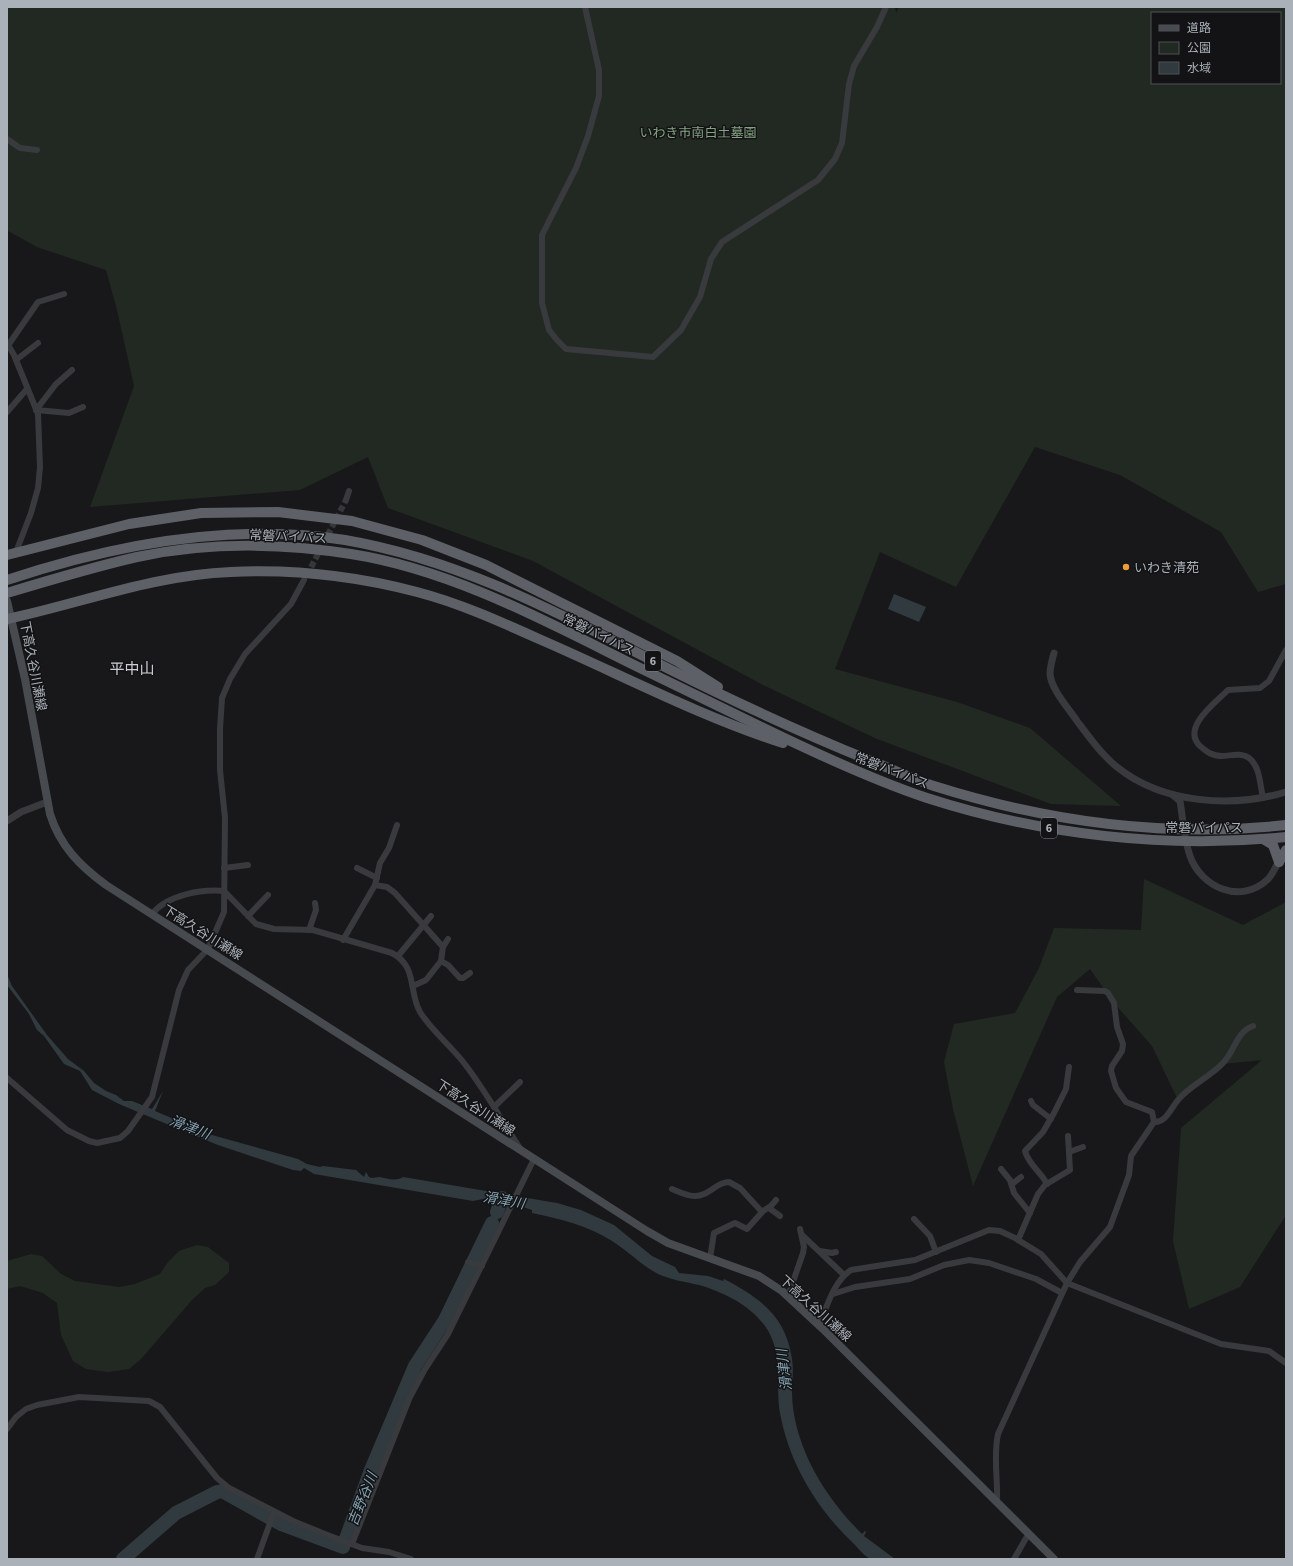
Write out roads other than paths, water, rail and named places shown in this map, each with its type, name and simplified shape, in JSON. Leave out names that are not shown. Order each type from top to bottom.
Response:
[{"type":"highway","points":[[12,553],[130,524],[201,514],[278,512],[317,516],[359,523],[422,540],[455,552],[514,578],[677,661],[758,712]]},
{"type":"highway","name":"常磐バイパス","points":[[7,580],[137,545],[184,538],[237,534],[290,535],[344,540],[403,553],[451,567],[504,588],[758,712],[806,734],[931,785],[989,802],[1067,819],[1149,829],[1261,828],[1286,825]]},
{"type":"highway","name":"常磐バイパス","points":[[7,593],[138,557],[212,547],[280,546],[340,552],[388,561],[437,576],[499,600],[823,757],[924,797],[985,815],[1100,836],[1142,840],[1263,839],[1286,837]]},
{"type":"highway","points":[[9,618],[132,586],[198,575],[230,572],[280,572],[352,578],[418,592],[496,620],[696,710],[823,757]]},
{"type":"highway","points":[[1263,839],[1273,845],[1279,862]]},
{"type":"highway","points":[[1279,862],[1286,850]]},
{"type":"main road","name":"下高久谷川瀬線","points":[[7,601],[9,618],[25,679],[47,802],[54,829],[66,849],[78,863],[106,885],[647,1231],[668,1243],[759,1276],[772,1283],[819,1325],[1054,1559]]},
{"type":"street","points":[[585,7],[599,70],[599,96],[588,136],[576,168],[542,235],[542,303],[549,330],[566,349],[653,357],[681,330],[700,297],[711,259],[722,242],[818,180],[835,159],[842,143],[849,84],[854,66],[877,27],[886,7]]},
{"type":"street","points":[[7,139],[20,148],[37,150]]},
{"type":"street","points":[[7,355],[9,345],[38,302],[64,294]]},
{"type":"street","points":[[16,360],[38,343]]},
{"type":"street","points":[[9,345],[38,414],[40,467],[38,488],[31,513],[12,553]]},
{"type":"street","points":[[36,410],[56,384],[72,370]]},
{"type":"street","points":[[7,412],[27,389]]},
{"type":"street","points":[[36,410],[69,413],[83,407]]},
{"type":"street","points":[[346,500],[349,491]]},
{"type":"street","points":[[7,1078],[62,1127],[89,1141],[97,1143],[120,1138],[128,1131],[151,1099],[179,990],[188,970],[208,949],[216,927],[224,912],[225,818],[220,770],[222,698],[230,679],[245,654],[291,604],[304,580]]},
{"type":"street","points":[[1263,798],[1255,765],[1248,757],[1236,754],[1222,756],[1209,754],[1196,742],[1194,733],[1197,723],[1228,690],[1260,688],[1268,681],[1286,650]]},
{"type":"street","points":[[1054,653],[1050,672],[1051,678],[1064,703],[1093,742],[1117,767],[1148,786],[1173,795],[1215,800],[1248,800],[1286,792]]},
{"type":"street","points":[[1173,795],[1180,801],[1190,856],[1200,874],[1218,888],[1234,893],[1248,891],[1267,880],[1279,862]]},
{"type":"street","points":[[7,821],[21,812],[47,802]]},
{"type":"street","points":[[342,940],[375,885],[380,863],[389,848],[397,825]]},
{"type":"street","points":[[224,868],[248,865]]},
{"type":"street","points":[[357,868],[377,878]]},
{"type":"street","points":[[375,885],[387,887],[424,923],[443,946]]},
{"type":"street","points":[[152,914],[157,907],[190,894],[208,890],[224,891],[256,924],[274,929],[309,930],[398,956],[407,964],[419,1010],[436,1034],[447,1042],[465,1065],[522,1151]]},
{"type":"street","points":[[248,916],[268,895]]},
{"type":"street","points":[[309,930],[316,910],[315,903]]},
{"type":"street","points":[[398,956],[430,916]]},
{"type":"street","points":[[413,986],[426,980],[441,961],[443,946],[448,939]]},
{"type":"street","points":[[441,961],[448,965],[460,978],[470,974]]},
{"type":"street","points":[[997,1502],[998,1486],[994,1450],[998,1434],[1066,1282],[1080,1262],[1110,1227],[1129,1175],[1131,1156],[1154,1122],[1152,1112],[1126,1102],[1119,1094],[1113,1081],[1112,1066],[1122,1051],[1123,1044],[1117,1027],[1112,998],[1105,991],[1077,990]]},
{"type":"street","points":[[1154,1122],[1158,1123],[1164,1119],[1184,1094],[1222,1064],[1236,1040],[1248,1028],[1253,1026]]},
{"type":"street","points":[[1047,1184],[1044,1177],[1028,1159],[1025,1151],[1043,1132],[1051,1119],[1066,1089],[1069,1067]]},
{"type":"street","points":[[494,1107],[520,1082]]},
{"type":"street","points":[[1031,1100],[1033,1106],[1051,1119]]},
{"type":"street","points":[[1018,1240],[1038,1194],[1047,1184],[1070,1170],[1067,1143],[1068,1136]]},
{"type":"street","points":[[1069,1152],[1083,1147]]},
{"type":"street","points":[[348,1542],[410,1397],[424,1369],[448,1334],[479,1266],[534,1159]]},
{"type":"street","points":[[1000,1169],[1012,1184],[1014,1193],[1030,1213]]},
{"type":"street","points":[[1012,1184],[1021,1177]]},
{"type":"street","points":[[672,1190],[687,1195],[698,1196],[703,1195],[719,1184],[730,1182],[740,1188],[762,1212]]},
{"type":"street","points":[[710,1258],[714,1233],[735,1223],[747,1229],[762,1212],[769,1208],[776,1200]]},
{"type":"street","points":[[769,1208],[780,1216]]},
{"type":"street","points":[[914,1219],[930,1236],[936,1252]]},
{"type":"street","points":[[819,1325],[844,1274],[857,1269],[900,1264],[936,1252],[989,1230],[1000,1231],[1041,1254],[1066,1282],[1221,1344],[1269,1352],[1286,1363]]},
{"type":"street","points":[[788,1296],[803,1253],[801,1232],[818,1251],[844,1274]]},
{"type":"street","points":[[818,1251],[832,1253],[836,1252]]},
{"type":"street","points":[[833,1294],[855,1287],[910,1279],[944,1265],[969,1260],[989,1263],[1036,1279],[1062,1293]]},
{"type":"street","points":[[468,1262],[479,1266]]},
{"type":"street","points":[[7,1429],[16,1417],[26,1409],[59,1400],[79,1397],[149,1401],[160,1407],[222,1483],[272,1516],[362,1548],[389,1552],[411,1559]]},
{"type":"street","points":[[257,1559],[272,1516]]},
{"type":"street","points":[[1014,1559],[1028,1533]]},
{"type":"water","points":[[894,594],[926,607],[919,622],[888,609]]},
{"type":"water","name":"滑津川","points":[[7,974],[12,986],[47,1035],[68,1059],[84,1071],[94,1083],[124,1101],[132,1101],[152,1109],[163,1091],[155,1111],[212,1135],[298,1159],[307,1164],[320,1167],[323,1166],[356,1170],[364,1177],[366,1172],[369,1177],[372,1178],[379,1177],[394,1179],[403,1177],[557,1203],[581,1210],[614,1225],[652,1256],[675,1267],[679,1273],[708,1276],[723,1281],[724,1279],[749,1293],[760,1301],[777,1320],[784,1331],[789,1344],[793,1363],[792,1397],[795,1419],[802,1443],[814,1472],[831,1498],[851,1523],[862,1534],[865,1531],[864,1536],[895,1559],[874,1560],[864,1554],[840,1530],[816,1500],[806,1484],[790,1450],[784,1432],[780,1413],[777,1357],[771,1336],[759,1318],[735,1300],[708,1288],[658,1274],[603,1235],[563,1220],[532,1213],[532,1210],[517,1205],[501,1207],[493,1199],[488,1198],[473,1201],[314,1174],[304,1168],[301,1171],[293,1170],[218,1145],[119,1104],[92,1090],[80,1071],[64,1064],[44,1036],[37,1030],[29,1014],[7,985]]},
{"type":"waterway","name":"吉野谷川","points":[[497,1212],[502,1198]]},
{"type":"waterway","name":"吉野谷川","points":[[123,1559],[176,1513],[217,1492],[222,1491],[281,1524],[343,1547],[371,1470],[415,1366],[445,1320],[492,1223]]},
{"type":"tunnel","points":[[307,575],[346,500]]},
{"type":"place","name":"いわき清苑","points":[[1126,567]]},
{"type":"district","name":"平中山","points":[[132,669]]},
{"type":"park label","name":"いわき市南白土墓園","points":[[698,132]]}]
